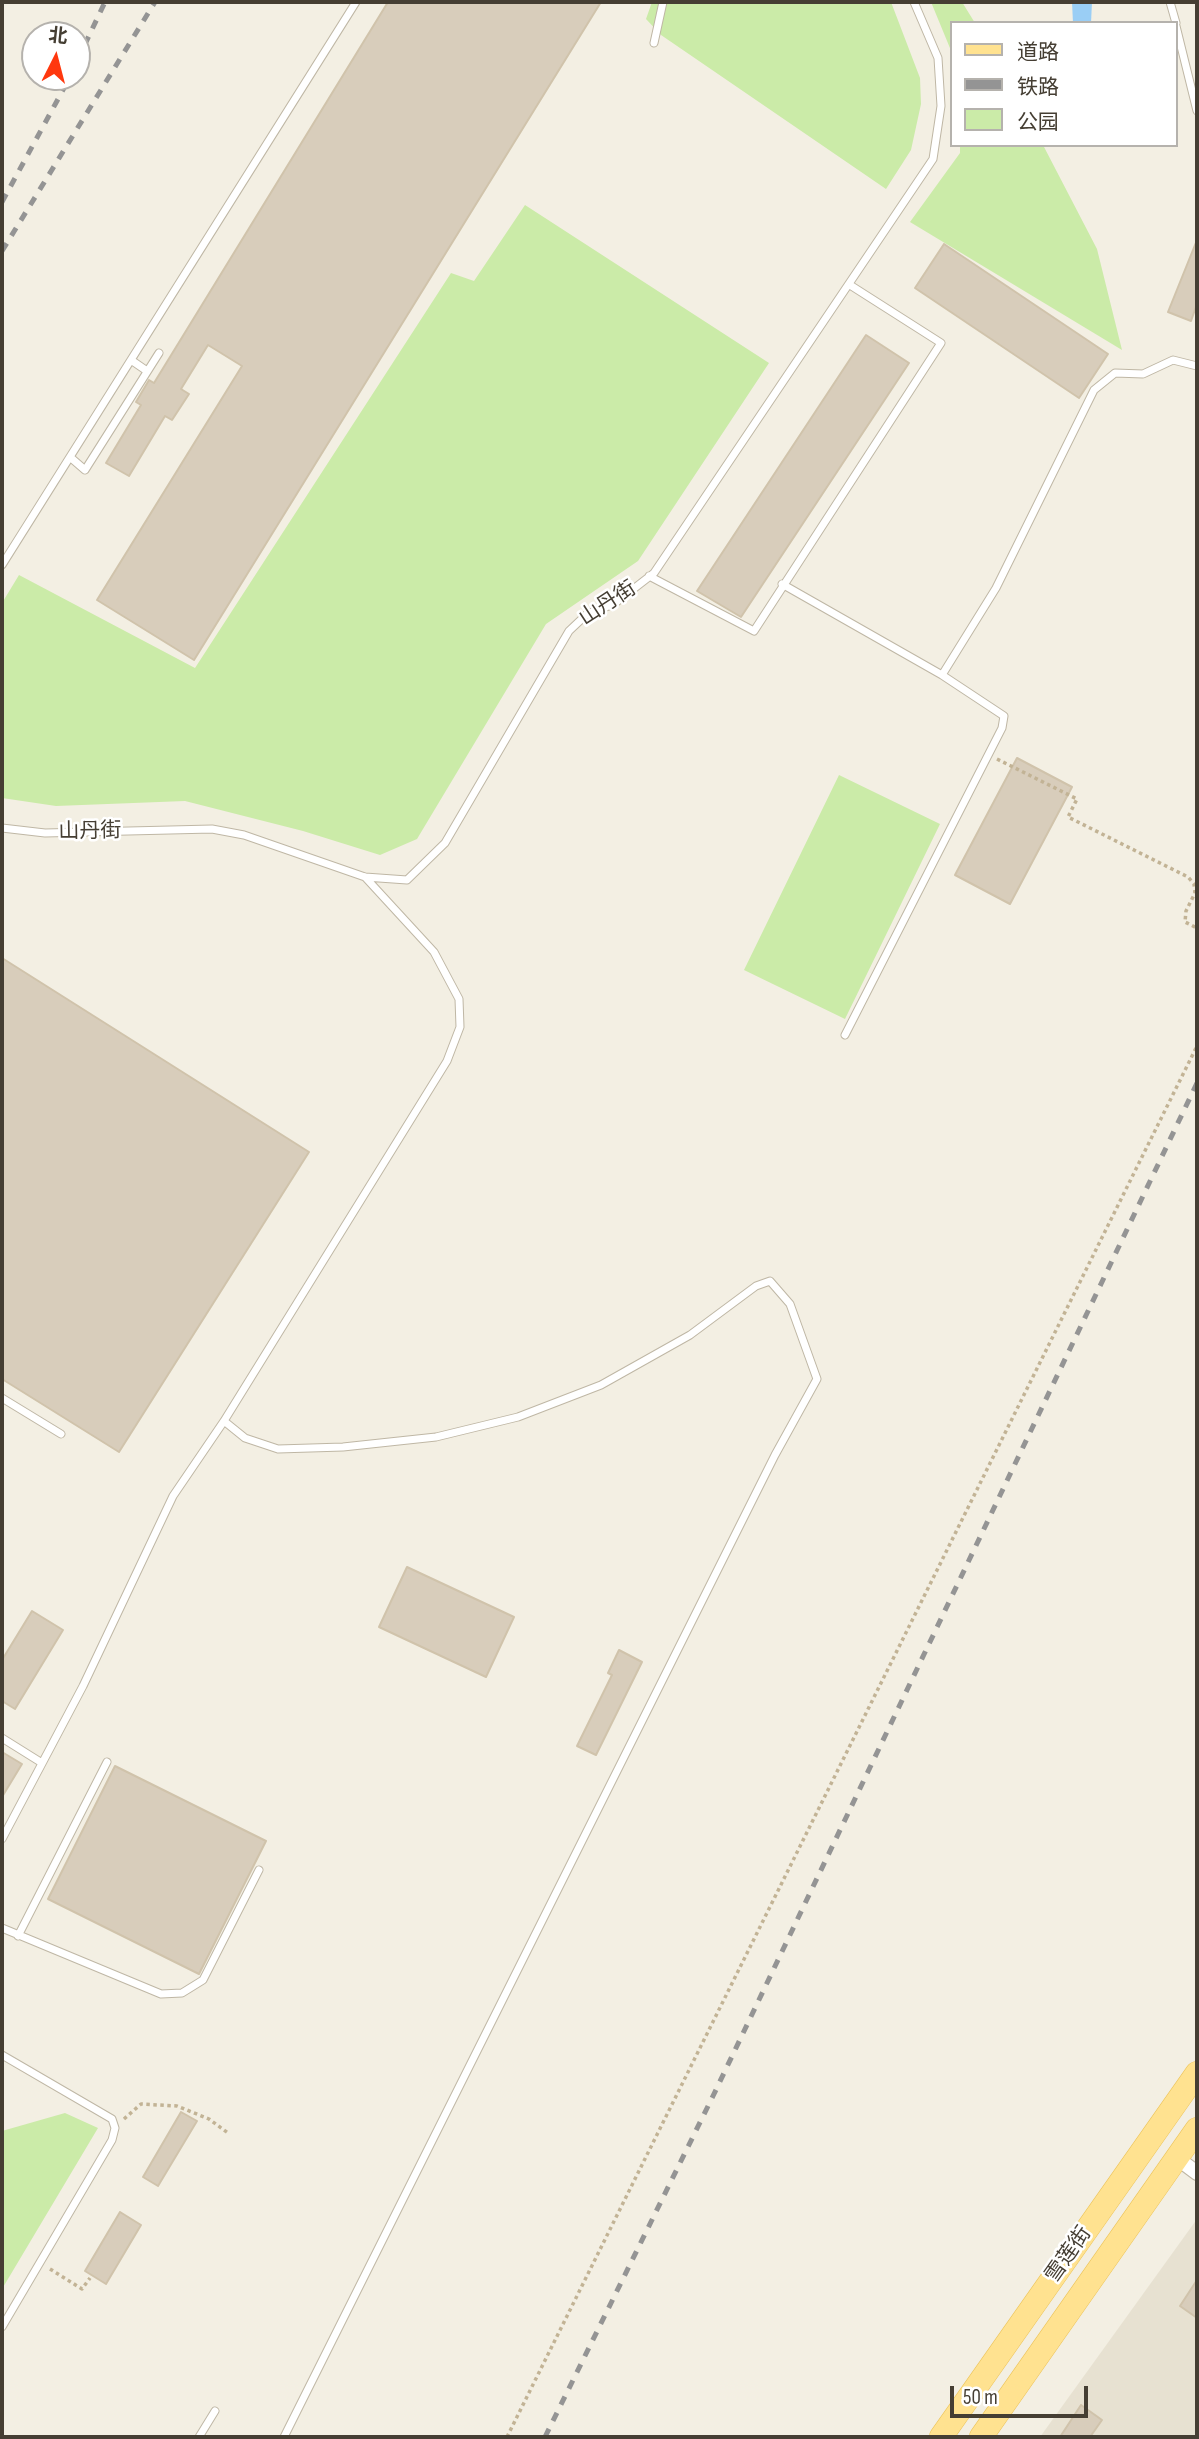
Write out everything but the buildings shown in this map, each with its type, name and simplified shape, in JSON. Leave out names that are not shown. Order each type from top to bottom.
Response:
[{"type":"main road","name":"雪莲街","points":[[941,2437],[1197,2073]]},
{"type":"main road","name":"雪莲街","points":[[981,2437],[1197,2129]]},
{"type":"street","points":[[1177,2158],[1197,2173]]},
{"type":"lane","points":[[2,565],[356,2]]},
{"type":"lane","points":[[654,43],[663,2]]},
{"type":"lane","name":"山丹街","points":[[2,828],[45,833],[212,829],[244,835],[365,877],[407,880],[445,843],[569,631],[587,614],[614,604],[649,576],[850,285],[933,159],[941,106],[938,58],[915,2]]},
{"type":"lane","points":[[1170,2],[1175,21]]},
{"type":"lane","points":[[1178,32],[1197,111]]},
{"type":"lane","points":[[649,576],[754,631],[782,584],[941,343],[850,285]]},
{"type":"lane","points":[[70,457],[85,470],[159,353]]},
{"type":"lane","points":[[131,360],[147,371]]},
{"type":"lane","points":[[942,675],[996,588],[1094,390],[1115,373],[1143,373],[1173,360],[1197,366]]},
{"type":"lane","points":[[782,584],[942,675],[1004,716],[989,755],[845,1035]]},
{"type":"lane","points":[[2,1839],[83,1686],[173,1496],[224,1421],[447,1061],[460,1027],[459,999],[434,951],[365,877]]},
{"type":"lane","points":[[224,1421],[245,1438],[278,1449],[343,1447],[436,1437],[518,1418],[601,1385],[690,1335],[756,1286],[770,1281],[790,1304],[817,1379],[775,1455],[284,2437]]},
{"type":"lane","points":[[2,1398],[61,1434]]},
{"type":"lane","points":[[2,1738],[42,1763]]},
{"type":"lane","points":[[18,1936],[107,1762]]},
{"type":"lane","points":[[2,1928],[161,1994],[182,1993],[203,1980],[259,1870]]},
{"type":"lane","points":[[2,2055],[112,2119],[115,2128],[112,2140],[2,2327]]},
{"type":"lane","points":[[199,2437],[215,2412]]},
{"type":"path","points":[[989,755],[1077,799],[1068,817],[1188,877],[1194,884],[1195,893],[1186,911],[1185,922],[1197,928]]},
{"type":"path","points":[[507,2437],[1197,1046]]},
{"type":"path","points":[[115,2128],[141,2104],[177,2105],[209,2119],[228,2133]]},
{"type":"path","points":[[40,2262],[82,2289],[90,2278]]},
{"type":"shaded area","points":[[1197,2219],[1197,2437],[1040,2437]]},
{"type":"green space","points":[[652,2],[891,2],[920,78],[921,104],[911,150],[886,189],[661,35],[646,19]]},
{"type":"green space","points":[[931,2],[962,2],[974,21],[950,21],[950,48]]},
{"type":"green space","points":[[960,147],[1044,147],[1097,249],[1122,350],[910,222],[960,153]]},
{"type":"green space","points":[[525,205],[769,363],[638,561],[546,624],[417,839],[380,855],[303,831],[185,801],[56,806],[2,798],[2,603],[19,575],[195,668],[451,273],[474,281]]},
{"type":"green space","points":[[839,775],[940,824],[845,1019],[744,970]]},
{"type":"green space","points":[[65,2113],[98,2128],[2,2289],[2,2131]]},
{"type":"water","points":[[1072,2],[1092,2],[1091,21],[1073,21]]},
{"type":"railway","points":[[91,32],[105,2]]},
{"type":"railway","points":[[2,251],[155,2]]},
{"type":"railway","points":[[2,202],[62,91]]},
{"type":"railway","points":[[545,2437],[713,2096],[1197,1083]]}]
